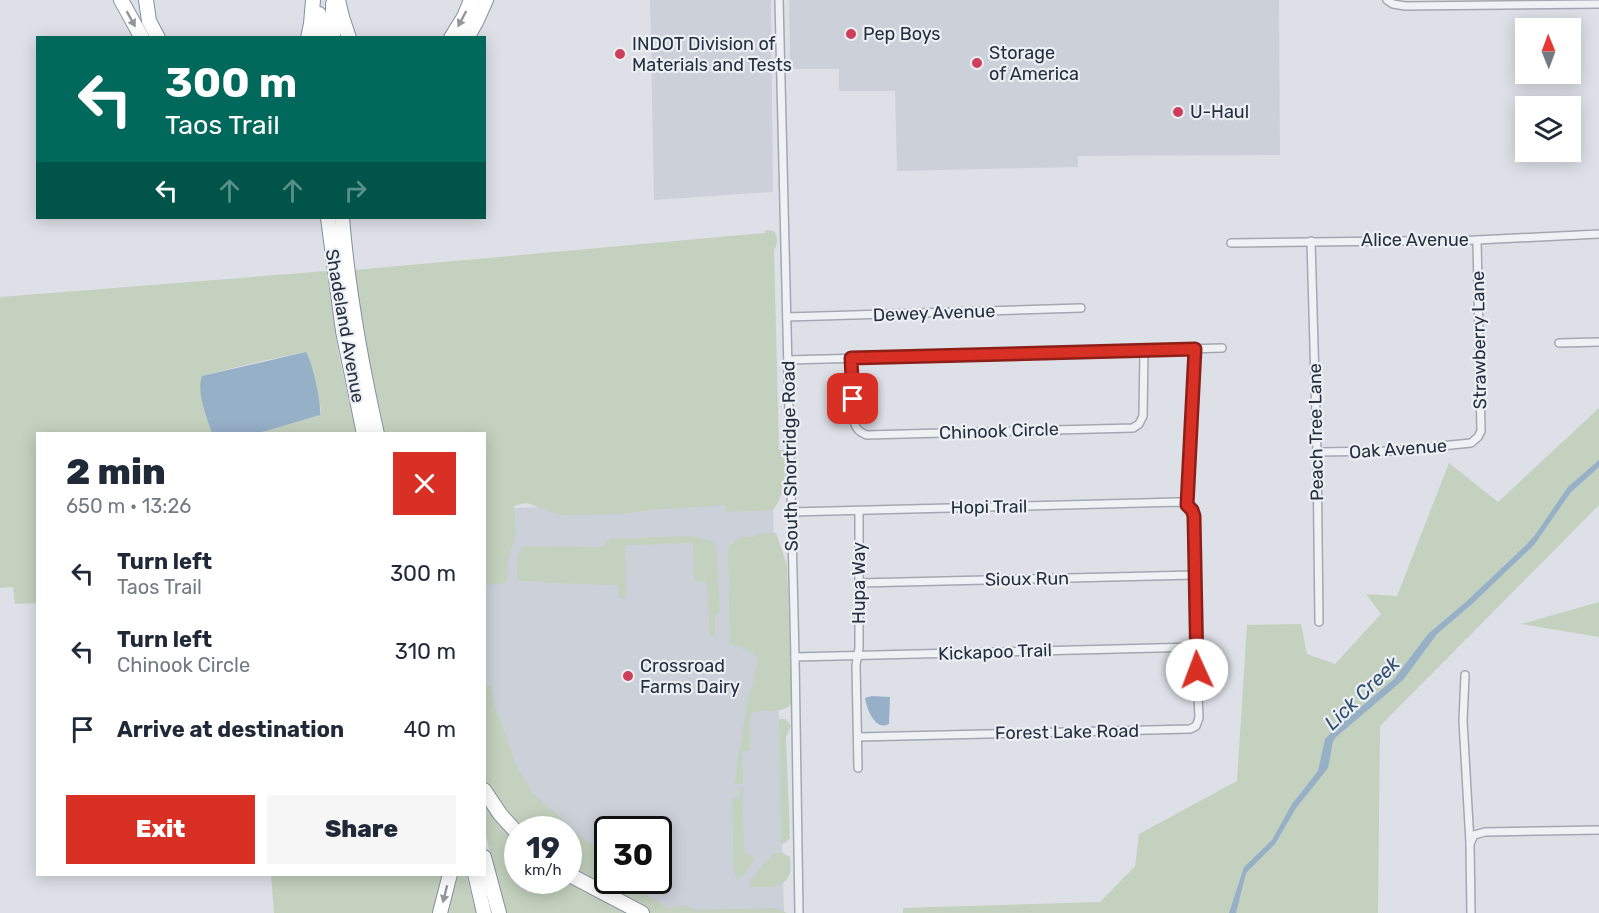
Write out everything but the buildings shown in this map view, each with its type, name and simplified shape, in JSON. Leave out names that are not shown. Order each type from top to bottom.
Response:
[{"type":"highway","points":[[121,0],[141,36]]},
{"type":"highway","points":[[146,0],[149,21],[157,36]]},
{"type":"highway","points":[[308,36],[313,0]]},
{"type":"highway","points":[[318,0],[319,36]]},
{"type":"highway","points":[[333,0],[333,36]]},
{"type":"highway","points":[[338,0],[348,36]]},
{"type":"highway","points":[[452,36],[471,0]]},
{"type":"highway","points":[[468,36],[486,0]]},
{"type":"highway","name":"Shadeland Avenue","points":[[331,219],[343,331],[364,432]]},
{"type":"highway","name":"Shadeland Avenue","points":[[331,219],[345,250],[357,333],[377,432]]},
{"type":"highway","points":[[486,793],[504,818]]},
{"type":"highway","points":[[486,864],[499,913]]},
{"type":"highway","points":[[440,913],[449,876]]},
{"type":"highway","points":[[475,876],[484,913]]},
{"type":"highway","points":[[582,881],[642,913]]},
{"type":"street","name":"South Shortridge Road","points":[[779,0],[799,913]]},
{"type":"street","points":[[1387,0],[1393,4],[1405,6],[1599,4]]},
{"type":"street","name":"Alice Avenue","points":[[1231,243],[1477,240],[1599,234]]},
{"type":"street","name":"Strawberry Lane","points":[[1477,240],[1481,431],[1477,439]]},
{"type":"street","name":"Peach Tree Lane","points":[[1311,241],[1319,622]]},
{"type":"street","name":"Dewey Avenue","points":[[787,318],[1081,308]]},
{"type":"street","points":[[1559,343],[1599,342]]},
{"type":"street","points":[[788,360],[1222,348]]},
{"type":"street","name":"Forest Lake Road","points":[[858,736],[1190,729],[1196,726],[1199,718],[1194,516],[1187,505],[1195,349]]},
{"type":"street","name":"Chinook Circle","points":[[851,358],[854,421],[860,433],[867,435],[1133,428],[1139,424],[1143,416],[1144,351]]},
{"type":"street","name":"Oak Avenue","points":[[1317,453],[1390,452],[1472,443],[1477,439]]},
{"type":"street","name":"Hopi Trail","points":[[791,512],[1179,502],[1187,505]]},
{"type":"street","name":"Hupa Way","points":[[857,656],[859,648],[859,511]]},
{"type":"street","name":"Sioux Run","points":[[859,583],[1195,575]]},
{"type":"street","name":"Kickapoo Trail","points":[[795,657],[1196,647]]},
{"type":"street","points":[[857,656],[858,768]]},
{"type":"street","points":[[1465,675],[1463,721],[1470,844],[1471,913]]},
{"type":"street","points":[[1470,844],[1474,836],[1485,832],[1599,830]]},
{"type":"shaded area","points":[[650,0],[771,0],[773,192],[654,200]]},
{"type":"shaded area","points":[[789,0],[1279,0],[1280,155],[1078,156],[1078,167],[897,171],[895,91],[839,91],[839,69],[790,69]]},
{"type":"shaded area","points":[[773,501],[784,913],[663,913],[642,894],[672,894],[672,816],[594,816],[594,855],[582,843],[582,816],[542,816],[486,733],[486,526],[512,508]]},
{"type":"green space","points":[[765,230],[774,231],[777,238],[774,250],[779,450],[784,450],[785,465],[783,489],[773,510],[727,512],[725,505],[620,514],[560,515],[527,503],[514,506],[516,533],[508,561],[507,583],[486,585],[486,432],[385,432],[363,333],[354,270],[765,233]]},
{"type":"green space","points":[[327,271],[338,351],[356,432],[262,432],[320,415],[321,410],[306,352],[202,376],[203,406],[212,432],[36,432],[36,603],[15,604],[13,587],[0,588],[0,297]]},
{"type":"green space","points":[[1599,408],[1599,505],[1380,726],[1378,913],[903,913],[903,908],[1100,902],[1135,866],[1139,834],[1237,781],[1247,625],[1301,624],[1307,654],[1335,664],[1381,614],[1366,594],[1397,596],[1449,463],[1498,502]]},
{"type":"green space","points":[[776,533],[787,565],[792,702],[784,709],[751,713],[750,751],[742,751],[743,784],[734,784],[749,693],[758,657],[730,644],[728,553],[730,546],[739,537]]},
{"type":"green space","points":[[682,536],[708,540],[716,545],[720,611],[715,616],[715,636],[710,637],[707,582],[695,582],[693,543],[625,545],[626,598],[619,598],[618,585],[517,580],[518,555],[523,546],[603,547],[610,539]]},
{"type":"green space","points":[[1599,602],[1599,637],[1521,624]]},
{"type":"green space","points":[[491,685],[495,707],[518,769],[533,794],[559,816],[508,816],[486,784],[486,686]]},
{"type":"green space","points":[[779,719],[786,719],[791,726],[786,737],[790,838],[781,844]]},
{"type":"green space","points":[[740,787],[743,787],[744,853],[752,855],[754,860],[745,874],[737,879],[734,870],[732,798],[740,798]]},
{"type":"green space","points":[[486,799],[504,822],[504,894],[582,894],[582,887],[636,913],[505,913],[486,836]]},
{"type":"green space","points":[[582,838],[594,846],[594,882],[582,876]]},
{"type":"green space","points":[[773,853],[783,853],[790,857],[791,867],[786,880],[775,886],[750,887],[750,881]]},
{"type":"green space","points":[[271,876],[445,876],[435,913],[274,913]]},
{"type":"green space","points":[[453,876],[466,876],[476,913],[443,913]]},
{"type":"green space","points":[[616,894],[645,894],[668,908],[685,905],[697,910],[775,908],[787,913],[650,913]]},
{"type":"water","points":[[306,352],[316,383],[320,415],[262,432],[212,432],[201,397],[202,376]]},
{"type":"water","name":"Lick Creek","points":[[1599,460],[1599,467],[1571,492],[1534,545],[1437,634],[1403,680],[1336,737],[1333,741],[1328,768],[1296,808],[1275,844],[1246,873],[1236,913],[1229,913],[1244,867],[1272,840],[1292,804],[1318,771],[1325,739],[1394,679],[1428,634],[1526,545],[1568,487]]},
{"type":"water","points":[[890,697],[889,724],[880,725],[872,718],[865,698]]},
{"type":"place","name":"Pep Boys","points":[[851,34]]},
{"type":"place","name":"INDOT Division of Materials and Tests","points":[[620,54]]},
{"type":"place","name":"Storage of America","points":[[977,63]]},
{"type":"place","name":"U-Haul","points":[[1178,112]]},
{"type":"place","name":"Crossroad Farms Dairy","points":[[628,676]]},
{"type":"route","points":[[853,399],[851,358],[1195,349],[1187,505],[1194,516],[1197,670]]}]
